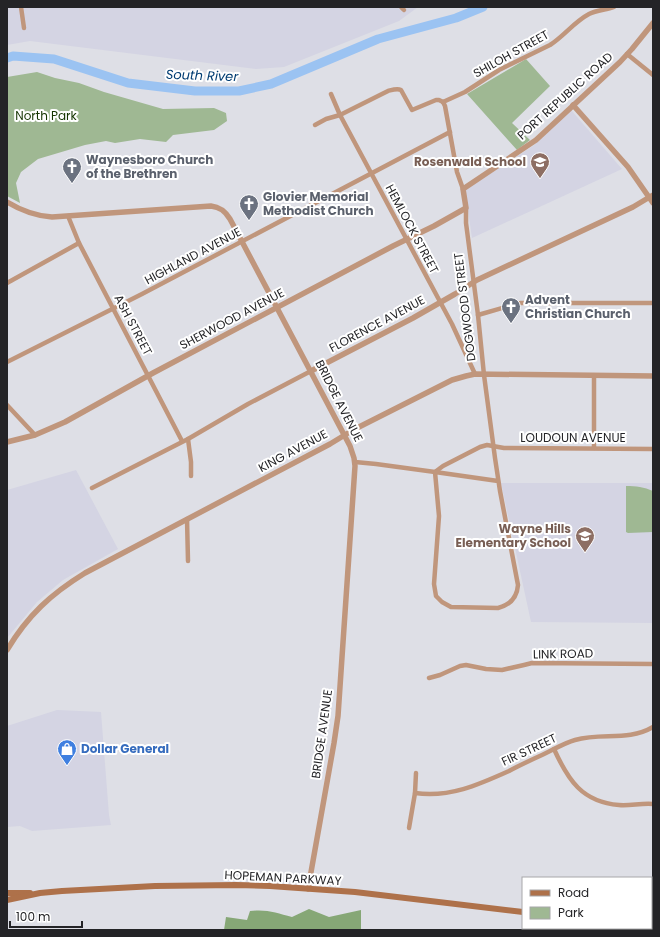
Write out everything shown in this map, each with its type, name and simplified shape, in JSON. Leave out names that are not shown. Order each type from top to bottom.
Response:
[{"type":"main road","name":"HOPEMAN PARKWAY","points":[[7,900],[62,890],[114,887],[196,885],[270,886],[363,893],[522,912]]},
{"type":"main road","name":"HOPEMAN PARKWAY","points":[[7,893],[40,893]]},
{"type":"street","points":[[21,7],[24,28]]},
{"type":"street","name":"SHILOH STREET","points":[[340,115],[388,91],[397,89],[401,90],[412,110],[436,100],[443,102],[465,92],[504,68],[553,42],[578,21],[595,11],[614,7]]},
{"type":"street","name":"PORT REPUBLIC ROAD","points":[[462,189],[536,140],[627,54],[653,23]]},
{"type":"street","points":[[627,54],[653,75]]},
{"type":"street","name":"HEMLOCK STREET","points":[[331,94],[340,115],[452,324],[475,374]]},
{"type":"street","points":[[443,102],[446,106],[450,132]]},
{"type":"street","points":[[573,105],[625,164],[651,196],[653,203]]},
{"type":"street","points":[[315,125],[326,119],[340,115]]},
{"type":"street","name":"HIGHLAND AVENUE","points":[[7,362],[142,294],[450,132]]},
{"type":"street","name":"DOGWOOD STREET","points":[[435,472],[438,500],[435,578],[436,596],[442,602],[451,607],[498,608],[508,604],[516,596],[518,585],[498,482],[493,446],[466,223],[466,208],[457,172],[450,132]]},
{"type":"street","name":"FLORENCE AVENUE","points":[[92,488],[188,438],[248,404],[413,318],[490,273],[634,208],[651,196]]},
{"type":"street","name":"BRIDGE AVENUE","points":[[7,202],[16,208],[34,215],[52,217],[211,206],[221,209],[227,214],[242,241],[345,435],[352,451],[354,462],[337,725],[308,889]]},
{"type":"street","name":"SHERWOOD AVENUE","points":[[7,442],[35,435],[65,422],[277,307],[466,208]]},
{"type":"street","name":"ASH STREET","points":[[68,216],[79,243],[182,441]]},
{"type":"street","points":[[7,283],[79,243]]},
{"type":"street","points":[[478,315],[520,303],[653,304]]},
{"type":"street","name":"KING AVENUE","points":[[7,650],[23,625],[33,614],[58,592],[85,573],[452,380],[475,374],[653,376]]},
{"type":"street","points":[[594,376],[594,448]]},
{"type":"street","points":[[7,406],[35,435]]},
{"type":"street","points":[[188,438],[191,476]]},
{"type":"street","name":"LOUDOUN AVENUE","points":[[435,472],[443,466],[480,447],[487,445],[504,448],[653,449]]},
{"type":"street","points":[[354,462],[435,472],[498,482]]},
{"type":"street","points":[[187,519],[188,561]]},
{"type":"street","name":"LINK ROAD","points":[[428,678],[466,665],[486,669],[502,670],[532,663],[653,664]]},
{"type":"street","name":"FIR STREET","points":[[415,793],[441,794],[463,790],[497,776],[567,743],[594,736],[639,734],[653,727]]},
{"type":"street","points":[[554,749],[571,781],[580,790],[592,798],[601,802],[619,805],[653,804]]},
{"type":"street","points":[[409,828],[415,793],[416,773]]},
{"type":"shaded area","points":[[7,7],[418,7],[399,21],[284,67],[256,69],[30,41],[7,45]]},
{"type":"shaded area","name":"Rosenwald School","points":[[571,110],[622,169],[472,238],[465,190],[533,146]]},
{"type":"shaded area","points":[[76,470],[118,549],[63,580],[37,602],[7,638],[7,490]]},
{"type":"shaded area","name":"Wayne Hills Elementary School","points":[[501,483],[653,483],[653,623],[531,622]]},
{"type":"shaded area","points":[[57,710],[101,712],[111,825],[32,831],[20,826],[7,827],[7,726]]},
{"type":"green space","points":[[526,59],[550,86],[512,123],[530,140],[517,150],[467,94]]},
{"type":"green space","name":"North Park","points":[[37,72],[55,78],[79,83],[104,92],[163,109],[214,108],[226,113],[227,121],[214,130],[173,135],[166,142],[140,139],[115,143],[106,141],[85,145],[38,159],[21,172],[16,183],[20,203],[7,196],[7,77]]},
{"type":"green space","points":[[626,486],[640,487],[653,491],[653,532],[626,532]]},
{"type":"green space","points":[[309,909],[329,917],[361,910],[361,930],[224,930],[226,917],[247,920],[250,911],[267,911],[292,917]]},
{"type":"waterway","name":"South River","points":[[7,58],[13,56],[54,59],[128,83],[195,91],[239,91],[271,84],[378,39],[456,18],[483,7]]},
{"type":"place","name":"Rosenwald School","points":[[540,179]]},
{"type":"place","name":"Waynesboro Church of the Brethren","points":[[72,184]]},
{"type":"place","name":"Glovier Memorial Methodist Church","points":[[249,221]]},
{"type":"place","name":"Advent Christian Church","points":[[511,324]]},
{"type":"place","name":"Wayne Hills Elementary School","points":[[585,553]]},
{"type":"place","name":"Dollar General","points":[[67,766]]}]
